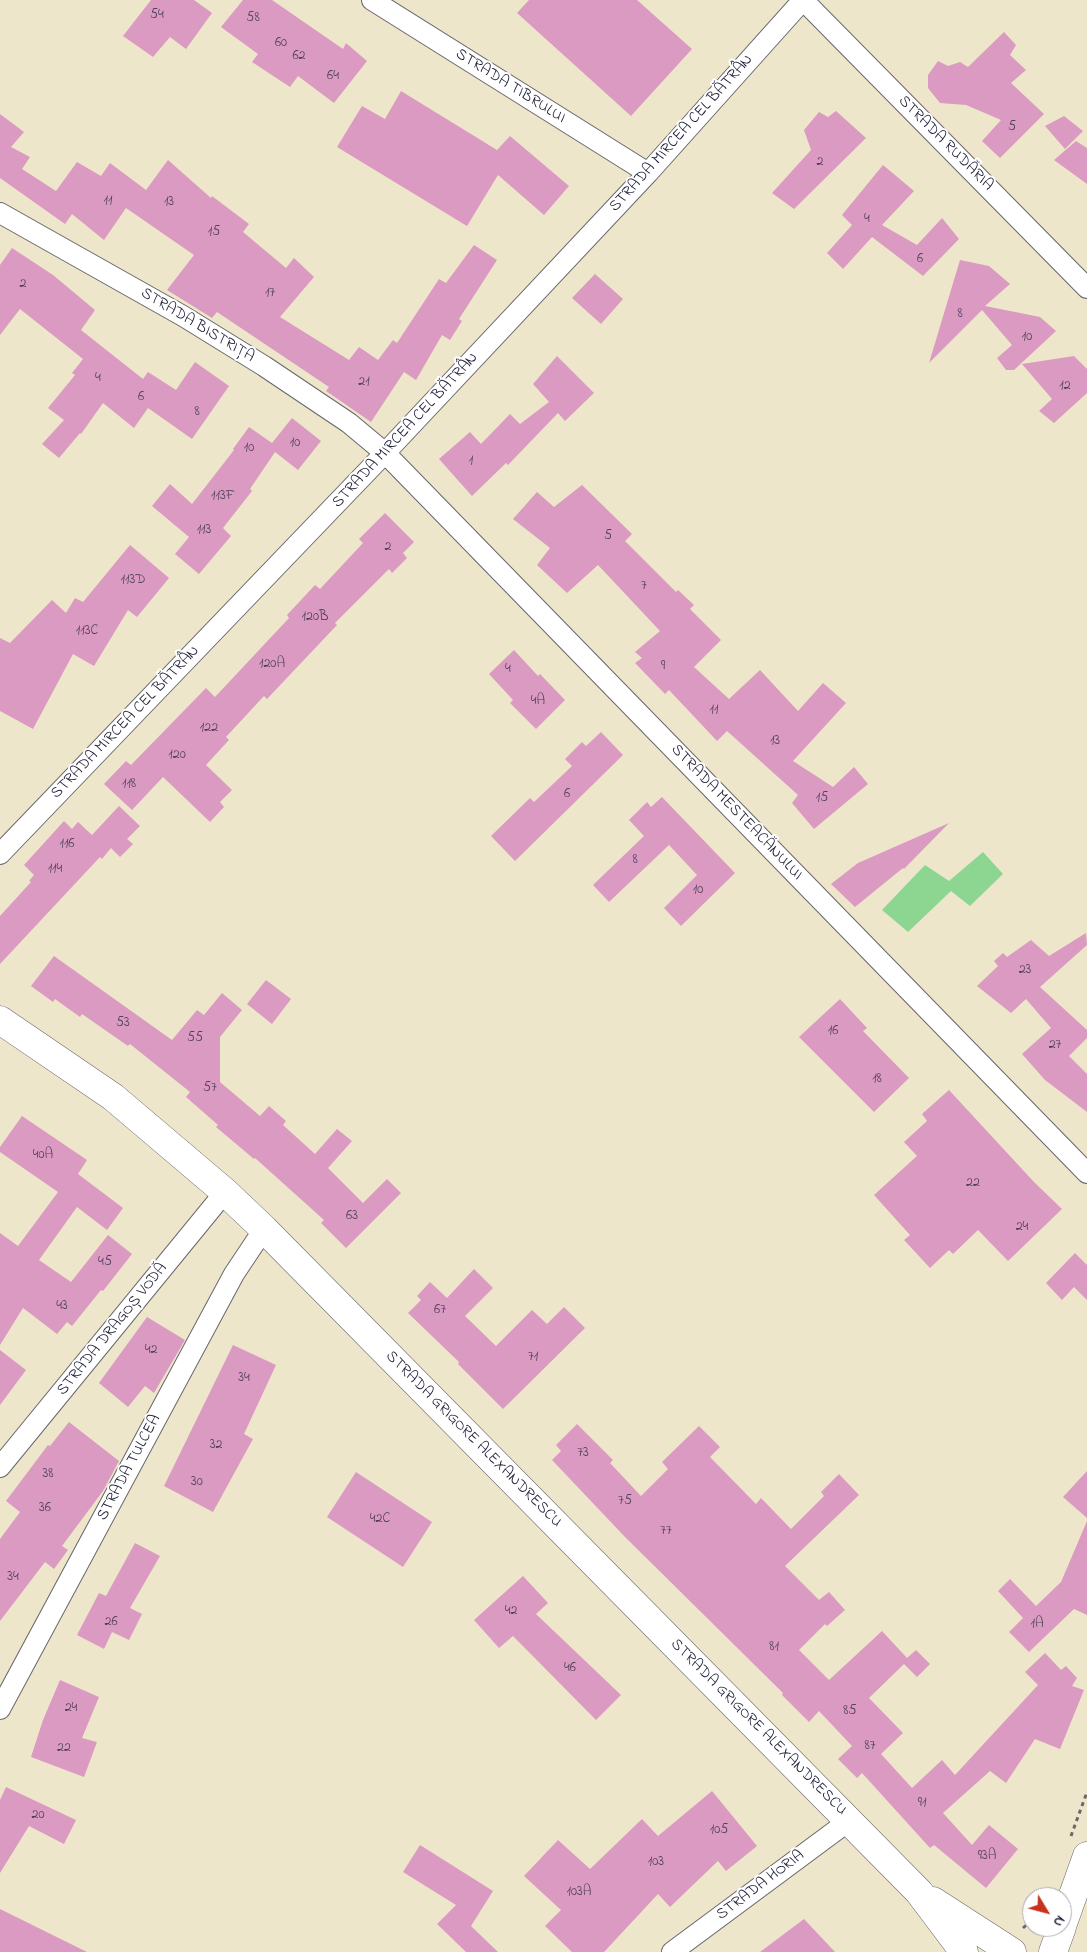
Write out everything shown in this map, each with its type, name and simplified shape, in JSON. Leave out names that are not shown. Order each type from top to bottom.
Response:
[{"type":"street","name":"STRADA TIBRULUI","points":[[372,0],[648,173]]},
{"type":"street","name":"STRADA MIRCEA CEL BĂTRÂN","points":[[0,854],[385,453],[648,173],[803,0]]},
{"type":"street","name":"STRADA RUDĂRIA","points":[[803,0],[1087,288]]},
{"type":"street","name":"STRADA BISTRIȚA","points":[[0,213],[191,321],[349,423],[385,453]]},
{"type":"street","name":"STRADA MESTEACĂNULUI","points":[[385,453],[1087,1173]]},
{"type":"street","name":"STRADA GRIGORE ALEXANDRESCU","points":[[0,1020],[113,1097],[225,1192],[264,1229],[850,1820],[919,1892],[964,1952]]},
{"type":"street","name":"STRADA DRAGOȘ VODĂ","points":[[0,1467],[225,1192]]},
{"type":"street","name":"STRADA TULCEA","points":[[0,1709],[229,1282],[264,1229]]},
{"type":"street","name":"STRADA HORIA","points":[[672,1952],[850,1820]]},
{"type":"street","points":[[1072,1898],[1087,1856]]},
{"type":"street","name":"STRADA GRIGORE ALEXANDRESCU","points":[[919,1892],[1012,1952]]},
{"type":"street","points":[[1053,1952],[1058,1937]]},
{"type":"green space","points":[[983,852],[1003,874],[970,906],[951,891],[908,932],[882,910],[925,865],[949,881]]},
{"type":"building","points":[[151,0],[194,0],[212,13],[186,49],[170,37],[153,57],[123,36]]},
{"type":"building","points":[[243,0],[272,0],[343,49],[346,43],[367,61],[334,103],[298,76],[290,87],[252,62],[258,54],[221,27]]},
{"type":"building","points":[[529,0],[637,0],[692,49],[631,116],[517,13]]},
{"type":"building","points":[[1004,32],[1016,45],[1010,55],[1026,70],[1011,83],[1044,114],[1000,158],[982,141],[1001,120],[966,105],[940,103],[928,88],[928,75],[938,61],[948,66],[960,62],[968,67]]},
{"type":"building","points":[[401,91],[497,150],[510,136],[569,186],[544,215],[498,175],[467,226],[337,147],[362,106],[385,119]]},
{"type":"building","points":[[836,111],[866,138],[794,209],[772,193],[811,150],[804,130],[819,112],[828,117]]},
{"type":"building","points":[[0,114],[24,132],[11,147],[30,157],[22,169],[56,191],[77,162],[101,176],[110,163],[146,190],[168,160],[211,198],[212,196],[249,224],[243,232],[286,268],[294,258],[314,277],[280,317],[349,360],[359,347],[378,360],[393,340],[397,343],[439,279],[446,283],[474,245],[497,260],[459,319],[462,321],[450,340],[442,335],[416,380],[404,372],[371,422],[326,391],[329,387],[217,312],[212,318],[167,290],[194,255],[126,208],[104,240],[72,214],[65,224],[0,178]]},
{"type":"building","points":[[1064,116],[1083,131],[1065,149],[1045,126]]},
{"type":"building","points":[[1076,141],[1087,148],[1087,184],[1054,160]]},
{"type":"building","points":[[883,165],[914,191],[882,225],[917,245],[942,218],[959,239],[923,276],[872,237],[843,269],[827,253],[852,225],[842,215]]},
{"type":"building","points":[[12,248],[53,275],[95,310],[81,330],[143,379],[148,372],[176,390],[195,362],[229,386],[192,439],[148,408],[134,428],[103,403],[81,434],[59,458],[42,444],[64,420],[48,408],[75,375],[72,373],[83,359],[20,309],[0,335],[0,265]]},
{"type":"building","points":[[960,260],[989,266],[1010,284],[985,306],[1040,317],[1056,331],[1014,370],[1006,370],[997,358],[1012,345],[982,310],[929,363]]},
{"type":"building","points":[[595,274],[623,299],[601,324],[572,298]]},
{"type":"building","points":[[557,356],[594,393],[565,421],[558,413],[508,465],[506,463],[472,496],[439,459],[470,432],[481,444],[510,414],[520,424],[549,402],[533,384]]},
{"type":"building","points":[[1074,356],[1087,369],[1087,393],[1054,423],[1039,411],[1052,399],[1022,364]]},
{"type":"building","points":[[292,418],[321,441],[298,470],[275,452],[250,489],[252,491],[223,528],[231,536],[199,574],[175,554],[189,537],[152,506],[170,484],[192,504],[234,450],[249,427],[272,443]]},
{"type":"building","points":[[582,485],[632,534],[625,541],[676,592],[678,590],[694,605],[690,609],[721,640],[694,667],[729,699],[760,670],[798,711],[823,683],[846,703],[793,761],[833,787],[854,767],[868,784],[814,829],[792,803],[798,795],[727,731],[717,741],[669,690],[665,694],[635,663],[642,658],[635,652],[660,631],[598,565],[567,593],[537,565],[550,548],[513,519],[537,492],[554,507]]},
{"type":"building","points":[[385,513],[414,542],[403,553],[407,558],[392,573],[389,569],[335,623],[337,625],[267,699],[264,696],[226,737],[229,740],[206,765],[232,790],[220,802],[224,807],[210,822],[163,777],[132,810],[104,784],[126,761],[131,765],[206,688],[215,697],[289,618],[287,615],[315,585],[320,589],[363,543],[359,539]]},
{"type":"building","points":[[130,545],[169,578],[137,617],[128,610],[94,666],[73,654],[33,729],[0,711],[0,638],[10,643],[52,600],[66,613],[75,598],[83,602]]},
{"type":"building","points":[[514,650],[538,676],[540,674],[565,700],[536,729],[510,703],[513,700],[489,674]]},
{"type":"building","points":[[601,732],[623,755],[515,861],[491,836],[530,798],[534,802],[572,766],[565,759],[582,742],[586,746]]},
{"type":"building","points":[[662,797],[735,873],[681,926],[664,908],[697,875],[669,845],[609,902],[593,885],[644,836],[629,820],[647,802],[651,807]]},
{"type":"building","points":[[119,806],[140,826],[127,839],[133,844],[120,857],[111,848],[102,859],[100,857],[0,964],[0,916],[31,882],[29,881],[34,875],[24,865],[64,821],[72,829],[78,822],[92,835]]},
{"type":"building","points":[[949,823],[904,869],[855,907],[831,884],[858,863]]},
{"type":"building","points":[[1086,933],[1087,945],[1040,987],[1087,1030],[1087,1038],[1069,1056],[1087,1074],[1087,1112],[1045,1080],[1022,1054],[1051,1028],[1026,999],[1011,1013],[977,986],[998,966],[994,961],[1003,953],[1007,957],[1031,940],[1049,956]]},
{"type":"building","points":[[54,956],[172,1040],[197,1010],[204,1015],[222,993],[242,1010],[220,1037],[220,1082],[260,1116],[269,1106],[286,1121],[283,1125],[315,1154],[337,1129],[352,1141],[328,1168],[363,1203],[387,1179],[401,1193],[346,1248],[321,1223],[324,1220],[255,1158],[216,1127],[218,1125],[186,1097],[190,1092],[130,1044],[128,1046],[82,1014],[80,1017],[55,999],[53,1002],[31,986]]},
{"type":"building","points":[[266,980],[291,999],[272,1024],[247,1004]]},
{"type":"building","points":[[840,999],[867,1028],[863,1031],[909,1078],[874,1112],[799,1037]]},
{"type":"building","points":[[949,1090],[1034,1182],[1062,1209],[1008,1261],[978,1230],[953,1254],[949,1250],[930,1268],[904,1240],[910,1235],[874,1195],[917,1156],[904,1142],[927,1121],[922,1114]]},
{"type":"building","points":[[22,1116],[87,1160],[78,1174],[123,1208],[107,1230],[77,1207],[39,1260],[71,1282],[108,1235],[132,1254],[72,1326],[67,1322],[57,1334],[23,1308],[0,1345],[0,1233],[18,1246],[58,1192],[0,1152],[0,1147]]},
{"type":"building","points":[[1075,1253],[1087,1265],[1087,1300],[1074,1287],[1062,1300],[1046,1283]]},
{"type":"building","points":[[474,1269],[493,1288],[465,1316],[496,1346],[532,1310],[547,1324],[564,1307],[585,1328],[503,1409],[458,1364],[459,1362],[408,1313],[421,1300],[417,1296],[430,1282],[447,1298]]},
{"type":"building","points":[[147,1317],[185,1340],[154,1393],[145,1386],[128,1407],[99,1383]]},
{"type":"building","points":[[233,1345],[276,1365],[244,1434],[253,1439],[213,1512],[164,1486]]},
{"type":"building","points":[[0,1350],[26,1370],[0,1405]]},
{"type":"building","points":[[69,1422],[119,1461],[103,1491],[62,1546],[68,1550],[54,1569],[45,1562],[0,1621],[0,1539],[20,1512],[6,1501],[48,1445],[50,1446]]},
{"type":"building","points":[[577,1424],[613,1460],[610,1463],[641,1496],[668,1469],[662,1462],[699,1426],[720,1447],[710,1457],[756,1504],[761,1498],[791,1529],[824,1496],[821,1492],[839,1474],[859,1495],[785,1566],[819,1600],[829,1592],[845,1610],[827,1626],[825,1624],[799,1650],[829,1680],[882,1631],[907,1658],[916,1650],[930,1664],[917,1677],[904,1664],[869,1698],[903,1733],[881,1754],[912,1788],[942,1760],[955,1775],[1038,1685],[1025,1672],[1045,1653],[1061,1670],[1066,1666],[1077,1678],[1072,1686],[1084,1690],[1060,1749],[1035,1739],[1006,1783],[990,1771],[943,1813],[972,1845],[989,1825],[1018,1849],[986,1888],[934,1845],[930,1848],[862,1773],[857,1778],[838,1759],[852,1746],[819,1711],[809,1722],[782,1695],[783,1693],[625,1537],[552,1460],[561,1451],[556,1445]]},
{"type":"building","points":[[1087,1471],[1087,1518],[1063,1497]]},
{"type":"building","points":[[356,1472],[432,1522],[403,1567],[327,1517]]},
{"type":"building","points":[[1087,1521],[1087,1615],[1074,1609],[1029,1652],[1009,1632],[1023,1618],[998,1591],[1010,1579],[1036,1606],[1061,1582]]},
{"type":"building","points":[[135,1543],[160,1556],[130,1608],[142,1614],[129,1640],[112,1632],[104,1649],[77,1635],[99,1593],[106,1596]]},
{"type":"building","points":[[523,1576],[548,1603],[536,1614],[621,1695],[596,1720],[513,1636],[499,1648],[474,1620]]},
{"type":"building","points":[[60,1680],[99,1697],[82,1738],[97,1742],[84,1777],[31,1757],[43,1720]]},
{"type":"building","points":[[6,1787],[76,1820],[64,1844],[29,1826],[0,1873],[0,1800]]},
{"type":"building","points":[[712,1791],[757,1846],[726,1871],[718,1861],[670,1907],[658,1894],[604,1952],[572,1952],[545,1926],[561,1910],[524,1876],[558,1840],[590,1869],[642,1819],[658,1836]]},
{"type":"building","points":[[420,1845],[493,1891],[471,1926],[498,1952],[466,1952],[437,1924],[456,1905],[403,1872]]},
{"type":"building","points":[[0,1909],[87,1952],[0,1952]]},
{"type":"building","points":[[804,1919],[835,1952],[760,1952]]}]
